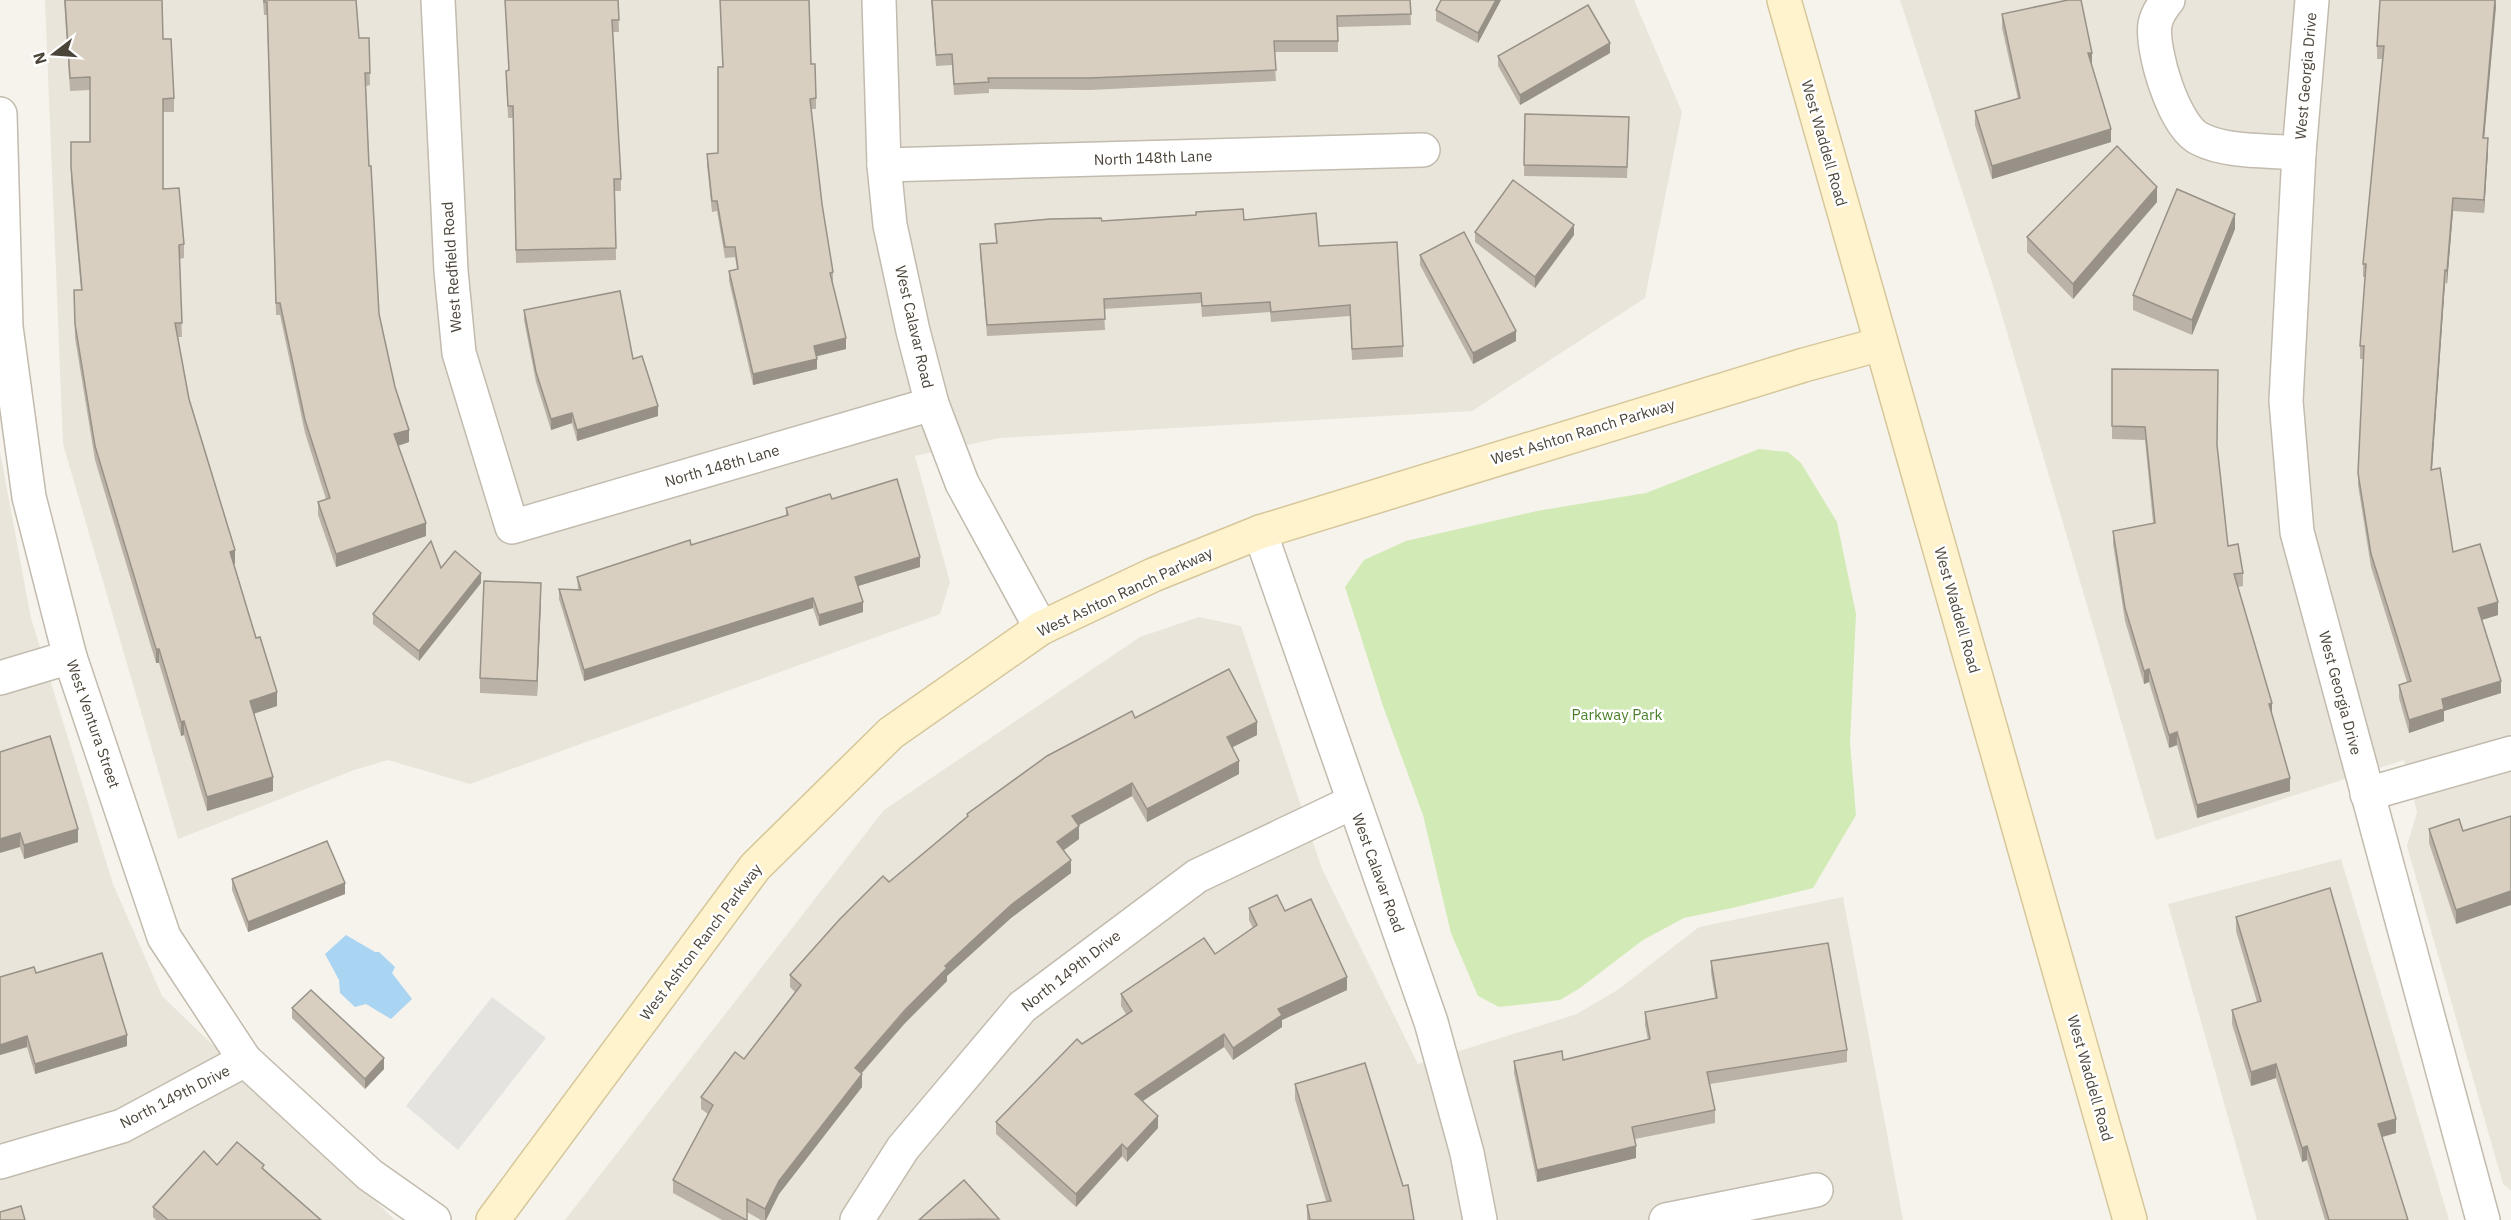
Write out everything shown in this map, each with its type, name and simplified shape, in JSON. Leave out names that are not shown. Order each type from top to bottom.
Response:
[{"type":"street","name":"West Redfield Road","points":[[438,0],[451,271],[459,353],[513,527]]},
{"type":"street","name":"West Calavar Road","points":[[879,0],[884,165],[890,225],[913,331],[932,404],[962,483],[1041,628]]},
{"type":"street","name":"West Waddell Road","points":[[1784,0],[2130,1220]]},
{"type":"street","name":"West Georgia Drive","points":[[2168,0],[2160,8],[2155,24],[2158,53],[2171,104],[2181,123],[2197,138],[2217,146],[2299,153]]},
{"type":"street","name":"West Georgia Drive","points":[[2312,0],[2299,153],[2286,401],[2297,532],[2483,1220]]},
{"type":"street","name":"West Ventura Street","points":[[0,114],[6,327],[29,497],[70,657],[164,937],[245,1060],[370,1175],[434,1220]]},
{"type":"street","name":"North 148th Lane","points":[[884,165],[1423,150]]},
{"type":"street","name":"West Ashton Ranch Parkway","points":[[494,1220],[755,867],[891,733],[1041,628],[1153,575],[1260,532],[1804,364],[1881,344]]},
{"type":"street","name":"North 148th Lane","points":[[513,527],[932,404]]},
{"type":"street","name":"West Calavar Road","points":[[1260,532],[1431,1022],[1467,1153],[1480,1220]]},
{"type":"street","points":[[0,678],[70,657]]},
{"type":"street","points":[[2367,794],[2511,753]]},
{"type":"street","name":"North 149th Drive","points":[[857,1220],[903,1148],[1022,1007],[1197,876],[1353,802]]},
{"type":"street","name":"North 149th Drive","points":[[0,1162],[122,1126],[245,1060]]},
{"type":"street","points":[[1666,1220],[1816,1190]]},
{"type":"shaded area","points":[[45,0],[1634,0],[1682,112],[1645,298],[1472,411],[1000,438],[915,456],[950,582],[940,614],[470,784],[388,760],[354,770],[178,839],[63,444]]},
{"type":"shaded area","points":[[1900,0],[2511,0],[2511,1191],[2503,1184],[2407,846],[2417,812],[2404,760],[2156,840],[1996,295]]},
{"type":"shaded area","points":[[0,452],[31,618],[113,884],[162,996],[395,1220],[0,1220]]},
{"type":"shaded area","points":[[1199,617],[1241,626],[1322,869],[1418,1064],[1577,1014],[1619,989],[1699,927],[1843,897],[1903,1220],[565,1220],[884,810],[1140,637]]},
{"type":"shaded area","points":[[2341,859],[2449,1220],[2257,1220],[2168,904]]},
{"type":"shaded area","points":[[492,997],[546,1038],[458,1150],[406,1106]]},
{"type":"green space","name":"Parkway Park","points":[[1759,449],[1788,452],[1801,463],[1837,522],[1856,614],[1850,743],[1856,815],[1813,888],[1684,918],[1643,940],[1580,988],[1560,1000],[1499,1007],[1478,996],[1451,933],[1423,815],[1383,706],[1345,587],[1364,560],[1406,541],[1537,511],[1646,493]]},
{"type":"water","points":[[346,935],[375,952],[379,952],[395,967],[392,973],[412,999],[391,1019],[366,1004],[355,1007],[340,993],[339,980],[325,954]]},
{"type":"building","points":[[65,0],[162,0],[163,39],[171,39],[174,98],[163,99],[163,189],[179,188],[184,244],[179,245],[182,323],[175,323],[189,399],[235,550],[230,552],[256,638],[260,637],[277,692],[250,701],[273,777],[207,797],[184,721],[181,722],[159,649],[156,649],[95,446],[75,324],[74,290],[82,290],[71,167],[71,142],[90,142],[90,77],[70,78]]},
{"type":"building","points":[[264,0],[356,0],[359,38],[369,38],[370,73],[365,73],[379,314],[395,387],[409,430],[394,434],[426,523],[336,554],[318,502],[330,498],[305,420],[280,303],[276,303],[267,2]]},
{"type":"building","points":[[505,0],[618,0],[619,20],[612,20],[621,179],[614,179],[616,248],[516,250],[513,106],[508,106],[506,71],[509,70]]},
{"type":"building","points":[[720,0],[809,0],[811,64],[815,64],[816,98],[810,99],[822,204],[833,272],[830,273],[846,338],[814,346],[817,359],[753,374],[729,271],[738,269],[735,247],[725,247],[717,201],[712,201],[707,154],[718,153],[718,67],[723,67]]},
{"type":"building","points":[[932,0],[1410,0],[1411,14],[1337,16],[1338,41],[1274,41],[1276,70],[1090,78],[988,78],[989,82],[954,84],[952,54],[936,55]]},
{"type":"building","points":[[1441,0],[1496,0],[1478,33],[1436,10]]},
{"type":"building","points":[[2068,0],[2081,0],[2092,53],[2088,53],[2111,129],[1992,166],[1975,111],[2020,98],[2002,14]]},
{"type":"building","points":[[2380,0],[2495,0],[2483,138],[2488,138],[2484,200],[2453,198],[2447,271],[2445,270],[2431,470],[2440,468],[2453,552],[2480,544],[2498,602],[2478,608],[2501,681],[2442,699],[2444,709],[2409,720],[2399,685],[2411,681],[2371,554],[2358,473],[2364,346],[2360,346],[2366,264],[2363,264],[2384,46],[2377,46]]},
{"type":"building","points":[[1588,5],[1610,43],[1520,95],[1498,56]]},
{"type":"building","points":[[1525,114],[1629,117],[1627,167],[1524,165]]},
{"type":"building","points":[[2117,146],[2157,187],[2073,284],[2027,237]]},
{"type":"building","points":[[1513,180],[1574,225],[1535,277],[1475,232]]},
{"type":"building","points":[[2177,189],[2235,214],[2192,320],[2133,295]]},
{"type":"building","points":[[1243,209],[1244,220],[1316,213],[1319,246],[1397,242],[1403,346],[1352,349],[1350,305],[1271,312],[1270,302],[1202,306],[1201,293],[1104,299],[1105,319],[987,325],[980,244],[997,243],[995,224],[1050,219],[1101,218],[1102,221],[1196,215],[1196,212]]},
{"type":"building","points":[[1464,232],[1516,331],[1473,353],[1420,255]]},
{"type":"building","points":[[620,291],[633,359],[642,356],[658,406],[577,430],[572,413],[551,419],[536,372],[524,310]]},
{"type":"building","points":[[2112,369],[2218,370],[2217,445],[2228,546],[2238,544],[2243,573],[2234,574],[2272,703],[2269,704],[2290,778],[2197,805],[2177,732],[2169,735],[2149,669],[2144,671],[2125,608],[2113,531],[2155,523],[2145,427],[2112,426]]},
{"type":"building","points":[[897,479],[920,557],[855,577],[863,602],[819,615],[813,598],[584,670],[559,589],[581,590],[577,577],[690,540],[691,545],[788,515],[786,508],[830,494],[832,499]]},
{"type":"building","points":[[431,541],[441,568],[455,551],[481,573],[419,651],[373,614]]},
{"type":"building","points":[[484,581],[541,583],[537,681],[480,678]]},
{"type":"building","points":[[1229,669],[1257,722],[1227,737],[1239,761],[1147,809],[1132,783],[1072,816],[1079,826],[1057,842],[1071,860],[1011,905],[945,966],[947,968],[905,1010],[855,1068],[862,1074],[779,1181],[765,1209],[747,1199],[746,1220],[673,1180],[713,1105],[701,1097],[735,1052],[744,1059],[801,985],[790,975],[839,920],[883,876],[889,882],[968,816],[967,814],[1047,756],[1132,711],[1135,718]]},
{"type":"building","points":[[50,736],[78,829],[24,845],[20,833],[0,839],[0,752]]},
{"type":"building","points":[[2511,816],[2511,891],[2456,910],[2429,829],[2459,819],[2463,831]]},
{"type":"building","points":[[327,841],[345,883],[248,922],[232,879]]},
{"type":"building","points":[[2330,888],[2396,1119],[2378,1124],[2408,1220],[2329,1220],[2307,1146],[2302,1148],[2276,1064],[2251,1072],[2232,1010],[2261,1001],[2236,917]]},
{"type":"building","points":[[1277,895],[1285,911],[1311,899],[1347,977],[1278,1009],[1282,1015],[1233,1048],[1224,1034],[1135,1094],[1158,1116],[1127,1149],[1122,1144],[1076,1194],[996,1122],[1077,1039],[1082,1044],[1132,1011],[1121,994],[1204,938],[1215,954],[1257,925],[1249,908]]},
{"type":"building","points":[[1828,943],[1847,1050],[1707,1072],[1715,1110],[1632,1127],[1636,1146],[1537,1170],[1514,1061],[1562,1051],[1563,1060],[1650,1039],[1645,1012],[1717,998],[1711,961]]},
{"type":"building","points":[[102,953],[127,1035],[35,1064],[27,1036],[0,1045],[0,977],[34,967],[36,973]]},
{"type":"building","points":[[311,990],[384,1058],[365,1079],[292,1008]]},
{"type":"building","points":[[1365,1063],[1403,1186],[1408,1185],[1414,1220],[1310,1220],[1307,1205],[1331,1201],[1295,1084]]},
{"type":"building","points":[[237,1142],[264,1165],[262,1168],[321,1220],[168,1220],[153,1207],[204,1151],[217,1165]]},
{"type":"building","points":[[964,1180],[999,1219],[919,1220]]},
{"type":"building","points":[[21,1206],[25,1220],[0,1220],[0,1212]]}]
